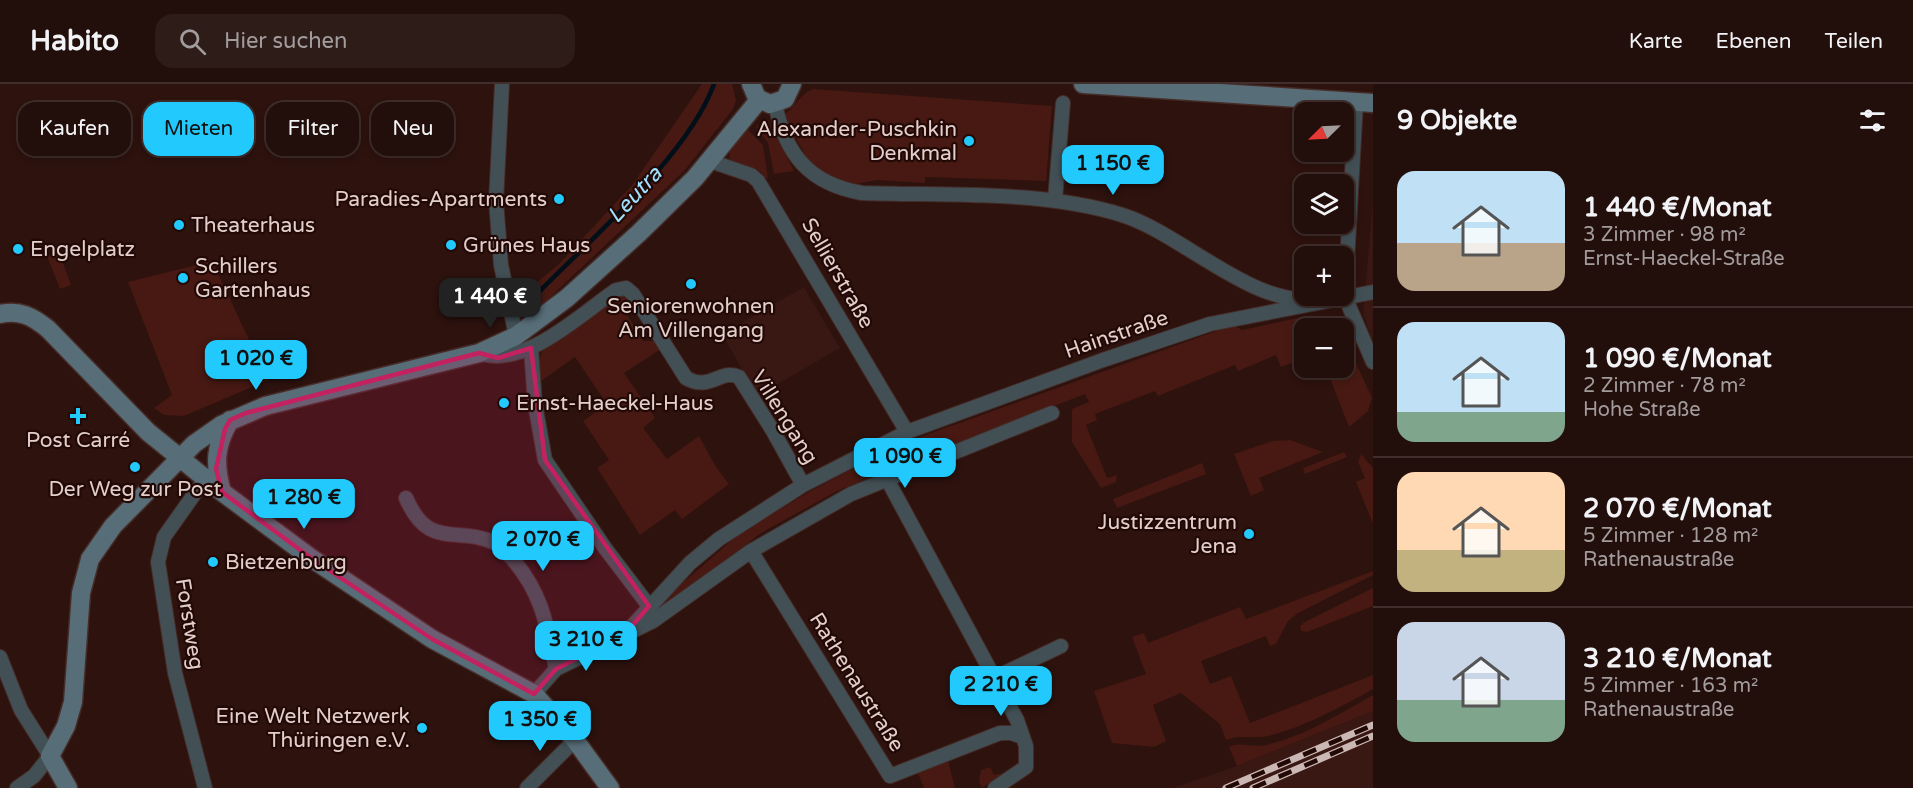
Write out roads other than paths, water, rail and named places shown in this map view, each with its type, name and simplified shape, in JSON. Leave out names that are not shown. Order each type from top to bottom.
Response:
[{"type":"main road","points":[[751,84],[753,93],[767,102]]},
{"type":"main road","points":[[68,788],[50,756],[66,726],[73,702],[81,593],[90,559],[113,526],[179,459],[202,437],[230,420],[295,398],[478,353],[516,336],[567,298],[639,233],[767,102],[789,95],[792,84]]},
{"type":"main road","points":[[1083,84],[1364,102]]},
{"type":"main road","points":[[0,314],[24,313],[48,328],[148,432],[179,459],[311,558],[432,639],[534,694],[575,740],[610,788]]},
{"type":"main road","points":[[222,492],[216,468],[216,452],[230,420]]},
{"type":"street","points":[[502,84],[496,201],[501,265],[516,336]]},
{"type":"street","points":[[767,102],[795,155],[814,176],[837,188],[862,193],[1054,200],[1123,215],[1265,292],[1294,300]]},
{"type":"street","points":[[1350,246],[1364,102]]},
{"type":"street","points":[[1054,200],[1063,103]]},
{"type":"street","name":"Sellierstraße","points":[[710,161],[744,172],[758,181],[907,432]]},
{"type":"street","name":"Villengang","points":[[478,353],[498,358],[531,348],[616,290],[627,288],[686,378],[706,384],[730,374],[739,377],[803,485]]},
{"type":"street","points":[[1354,295],[1373,292]]},
{"type":"street","name":"Hainstraße","points":[[625,634],[690,563],[719,539],[803,485],[907,432],[1103,360],[1210,324],[1300,306]]},
{"type":"street","points":[[1349,306],[1373,362]]},
{"type":"street","points":[[531,348],[535,404],[545,460],[605,548],[649,606]]},
{"type":"street","points":[[534,694],[556,669],[653,621],[752,551],[851,494],[1052,413]]},
{"type":"street","name":"Forstweg","points":[[205,479],[188,499],[164,537],[158,562],[175,673],[205,788]]},
{"type":"street","points":[[887,479],[1017,720],[1023,737],[1027,756],[1026,767],[994,788]]},
{"type":"street","points":[[406,498],[416,517],[437,533],[482,539],[496,543],[506,551],[531,581],[541,603],[556,669]]},
{"type":"street","name":"Rathenaustraße","points":[[752,551],[890,776],[1000,733],[1011,733],[1023,737]]},
{"type":"street","points":[[994,678],[1061,646]]},
{"type":"street","points":[[0,657],[21,710],[50,756],[34,776],[17,788]]},
{"type":"street","points":[[527,788],[575,740]]},
{"type":"waterway","name":"Leutra","points":[[539,292],[611,221],[662,166],[684,138],[714,84]]},
{"type":"railway","points":[[1226,788],[1373,725]]},
{"type":"railway","points":[[1253,788],[1373,736]]},
{"type":"place","name":"Alexander-Puschkin Denkmal","points":[[969,141]]},
{"type":"place","name":"Paradies-Apartments","points":[[559,199]]},
{"type":"place","name":"Theaterhaus","points":[[179,225]]},
{"type":"place","name":"Grünes Haus","points":[[451,245]]},
{"type":"place","name":"Engelplatz","points":[[18,249]]},
{"type":"place","name":"Schillers Gartenhaus","points":[[183,278]]},
{"type":"place","name":"Seniorenwohnen Am Villengang","points":[[691,284]]},
{"type":"place","name":"Ernst-Haeckel-Haus","points":[[504,403]]},
{"type":"place","name":"Post Carré","points":[[78,416]]},
{"type":"place","name":"Der Weg zur Post","points":[[135,467]]},
{"type":"place","name":"Justizzentrum Jena","points":[[1249,534]]},
{"type":"place","name":"Bietzenburg","points":[[213,562]]},
{"type":"place","name":"Eine Welt Netzwerk Thüringen e.V.","points":[[422,728]]}]
